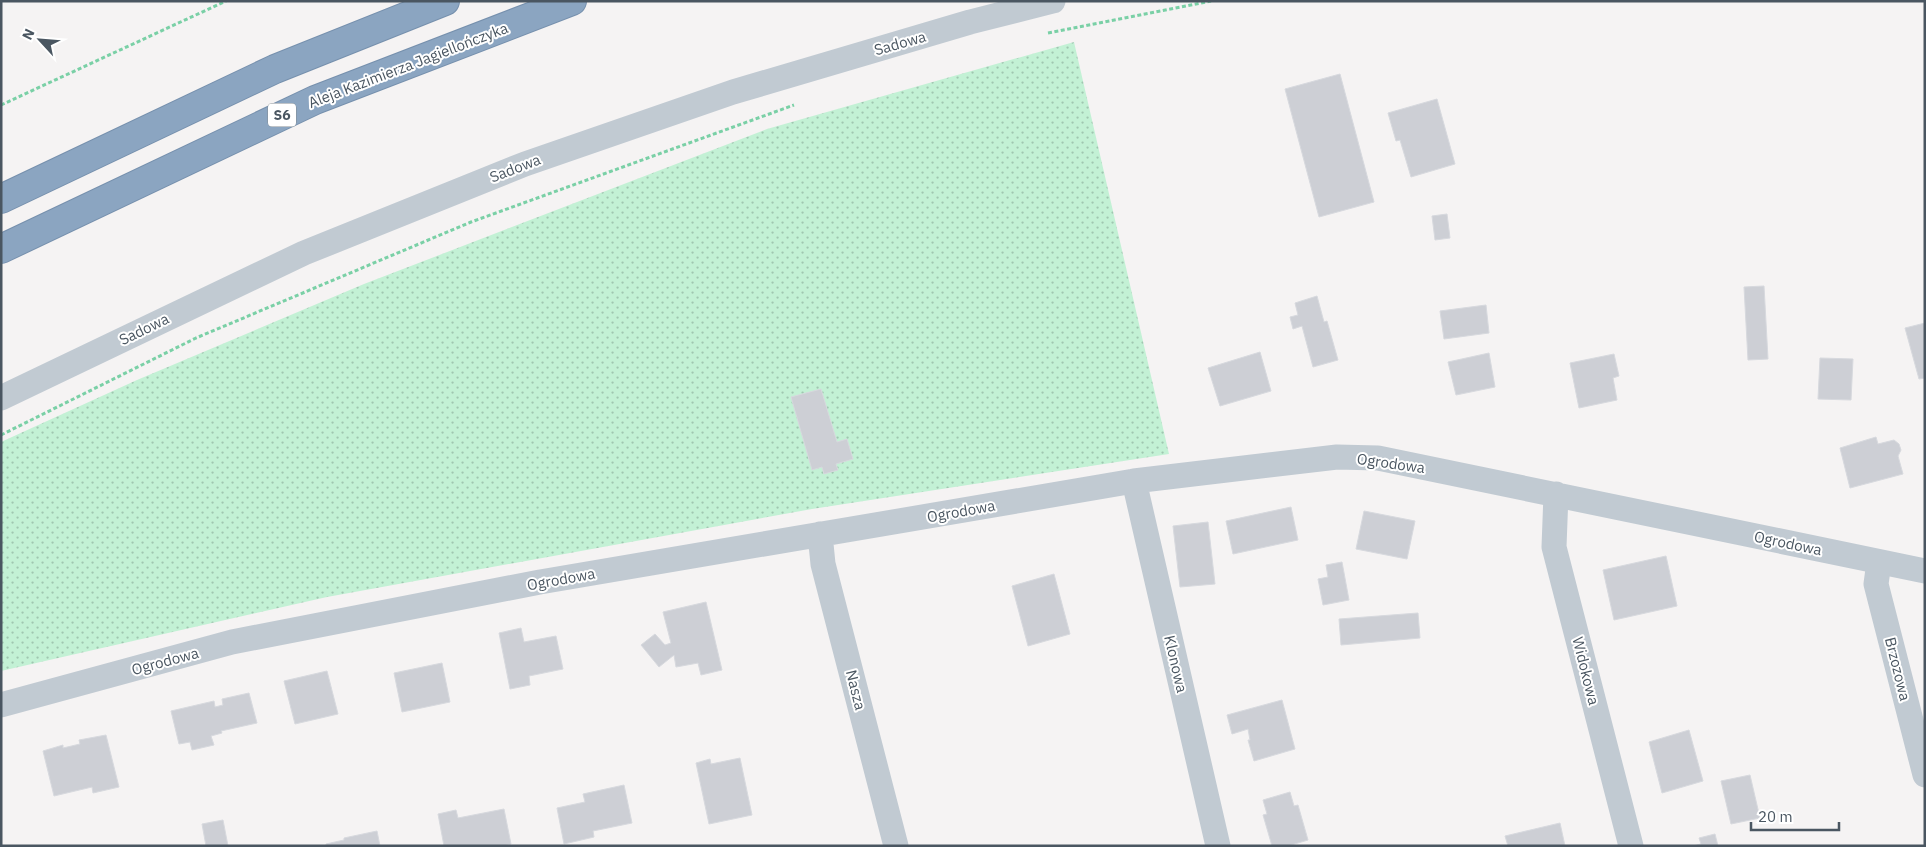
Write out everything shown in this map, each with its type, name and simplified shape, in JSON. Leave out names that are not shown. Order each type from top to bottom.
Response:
[{"type":"highway","points":[[1,199],[274,69],[445,1]]},
{"type":"highway","name":"Aleja Kazimierza Jagiellończyka","points":[[1,249],[316,100],[572,1]]},
{"type":"street","name":"Sadowa","points":[[1,398],[304,253],[525,164],[733,92],[970,22],[1053,1]]},
{"type":"street","name":"Ogrodowa","points":[[1,705],[232,642],[540,582],[1134,481],[1337,457],[1378,458],[1925,571]]},
{"type":"street","name":"Klonowa","points":[[1134,481],[1218,846]]},
{"type":"street","name":"Widokowa","points":[[1556,494],[1554,547],[1630,846]]},
{"type":"street","name":"Nasza","points":[[820,534],[823,564],[896,846]]},
{"type":"street","name":"Brzozowa","points":[[1879,562],[1876,584],[1925,775]]},
{"type":"path","points":[[1,105],[226,1]]},
{"type":"path","points":[[1039,35],[1211,1]]},
{"type":"path","points":[[1,435],[196,338],[471,222],[801,103]]},
{"type":"green space","points":[[1074,42],[1169,454],[812,509],[327,597],[1,671],[1,442],[137,380],[364,284],[767,129]]},
{"type":"building","points":[[1340,74],[1374,202],[1319,217],[1285,89]]},
{"type":"building","points":[[1437,99],[1455,164],[1411,177],[1400,140],[1396,141],[1388,113]]},
{"type":"building","points":[[1447,214],[1450,238],[1435,240],[1432,216]]},
{"type":"building","points":[[1764,286],[1768,359],[1748,360],[1744,287]]},
{"type":"building","points":[[1317,296],[1324,322],[1327,321],[1338,360],[1313,367],[1302,326],[1293,329],[1290,317],[1298,315],[1295,303]]},
{"type":"building","points":[[1486,305],[1489,333],[1444,339],[1440,311]]},
{"type":"building","points":[[1925,323],[1925,378],[1919,379],[1905,328]]},
{"type":"building","points":[[1260,352],[1271,391],[1220,406],[1208,368]]},
{"type":"building","points":[[1489,353],[1495,387],[1456,395],[1448,362]]},
{"type":"building","points":[[1614,354],[1619,376],[1613,378],[1617,400],[1579,408],[1570,363]]},
{"type":"building","points":[[1820,358],[1853,359],[1851,400],[1818,399]]},
{"type":"building","points":[[821,389],[837,442],[847,439],[853,459],[836,464],[838,470],[824,474],[822,467],[812,470],[791,397]]},
{"type":"building","points":[[1876,437],[1878,444],[1894,440],[1899,444],[1901,450],[1898,456],[1903,474],[1850,488],[1840,448]]},
{"type":"building","points":[[1291,507],[1298,540],[1233,554],[1226,521]]},
{"type":"building","points":[[1364,511],[1415,521],[1407,559],[1356,549]]},
{"type":"building","points":[[1208,522],[1215,584],[1180,587],[1173,526]]},
{"type":"building","points":[[1666,556],[1677,606],[1614,620],[1603,570]]},
{"type":"building","points":[[1342,562],[1349,600],[1323,605],[1318,579],[1328,577],[1326,565]]},
{"type":"building","points":[[1054,574],[1070,634],[1028,646],[1012,586]]},
{"type":"building","points":[[706,602],[722,670],[701,675],[698,663],[676,667],[674,655],[659,667],[641,645],[655,634],[665,645],[671,643],[663,612]]},
{"type":"building","points":[[1418,613],[1420,638],[1341,645],[1339,619]]},
{"type":"building","points":[[521,628],[524,642],[556,636],[563,669],[529,676],[530,685],[510,689],[499,633]]},
{"type":"building","points":[[442,663],[450,702],[402,712],[394,673]]},
{"type":"building","points":[[327,671],[338,714],[295,724],[284,681]]},
{"type":"building","points":[[249,693],[257,723],[221,731],[222,733],[211,736],[214,745],[192,750],[190,742],[179,744],[171,711],[214,701],[215,707],[223,705],[222,699]]},
{"type":"building","points":[[1282,700],[1295,749],[1254,761],[1248,740],[1250,740],[1248,729],[1232,734],[1227,715]]},
{"type":"building","points":[[1689,730],[1703,781],[1662,793],[1649,742]]},
{"type":"building","points":[[106,735],[119,787],[93,793],[92,787],[54,796],[43,751],[63,745],[63,748],[80,744],[79,740]]},
{"type":"building","points":[[740,758],[752,815],[709,824],[696,763],[710,759],[711,764]]},
{"type":"building","points":[[1750,775],[1760,818],[1731,824],[1721,781]]},
{"type":"building","points":[[624,785],[632,823],[593,831],[594,837],[564,844],[557,808],[585,802],[583,794]]},
{"type":"building","points":[[1290,792],[1294,806],[1298,805],[1308,840],[1288,846],[1272,846],[1263,815],[1267,814],[1263,800]]},
{"type":"building","points":[[504,809],[511,844],[504,846],[444,846],[438,814],[456,810],[458,818]]},
{"type":"building","points":[[223,820],[228,846],[206,846],[202,824]]},
{"type":"building","points":[[1560,823],[1565,846],[1508,846],[1505,836]]},
{"type":"building","points":[[377,831],[380,846],[326,846],[326,844],[344,840],[344,838]]},
{"type":"building","points":[[1715,834],[1718,846],[1693,846],[1701,844],[1699,838]]}]
